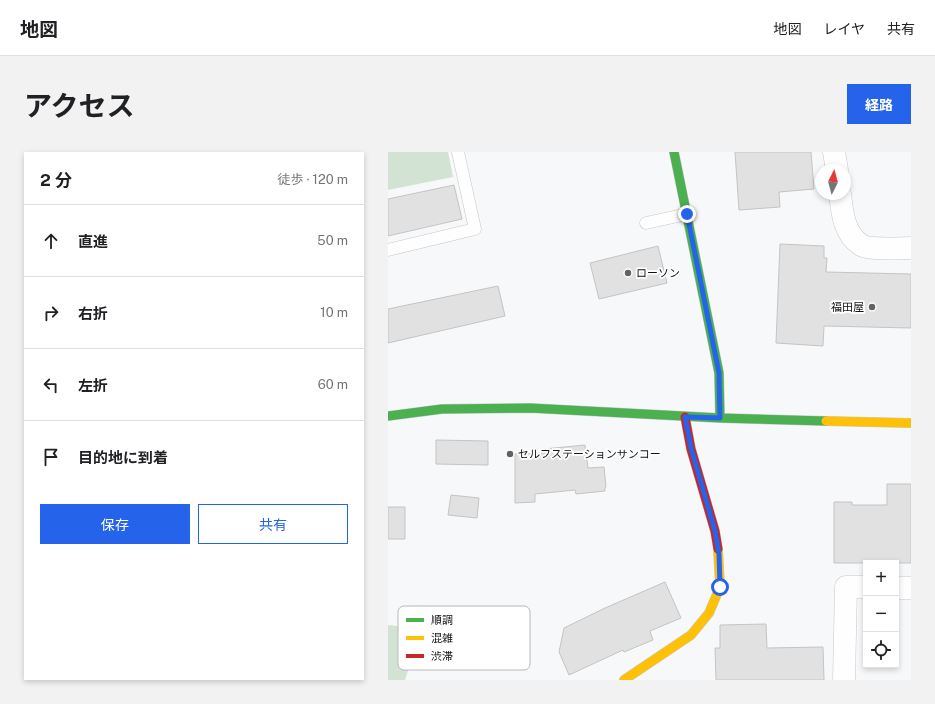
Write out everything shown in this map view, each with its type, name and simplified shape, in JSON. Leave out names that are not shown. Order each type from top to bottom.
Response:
[{"type":"street","points":[[674,152],[719,373],[720,418]]},
{"type":"street","points":[[834,152],[836,164]]},
{"type":"street","points":[[841,200],[843,216],[850,234],[862,246],[911,248]]},
{"type":"street","points":[[388,416],[442,410],[530,408],[685,417],[911,422]]},
{"type":"street","points":[[624,680],[691,635],[709,613],[720,587],[719,554],[715,531],[691,448],[685,417]]},
{"type":"street","points":[[844,680],[846,587],[863,587]]},
{"type":"street","points":[[899,588],[911,588]]},
{"type":"lane","points":[[388,250],[474,229],[458,152]]},
{"type":"lane","points":[[646,223],[687,214]]},
{"type":"green space","points":[[388,152],[448,152],[453,177],[388,190]]},
{"type":"green space","points":[[388,625],[397,626],[398,670],[408,670],[405,680],[388,680]]},
{"type":"building","points":[[735,152],[811,152],[814,189],[779,192],[780,207],[739,210]]},
{"type":"building","points":[[454,185],[462,219],[388,236],[388,199]]},
{"type":"building","points":[[780,244],[824,246],[824,258],[827,258],[826,272],[911,274],[911,328],[824,326],[823,346],[776,343]]},
{"type":"building","name":"ローソン","points":[[658,246],[667,283],[599,299],[590,263]]},
{"type":"building","points":[[498,286],[505,316],[388,343],[388,309]]},
{"type":"building","points":[[436,440],[488,441],[488,465],[436,464]]},
{"type":"building","points":[[585,445],[588,468],[604,467],[605,491],[576,494],[575,490],[535,494],[535,502],[515,503],[515,454],[545,453],[544,449]]},
{"type":"building","points":[[887,484],[911,484],[911,563],[899,563],[899,560],[863,560],[863,563],[834,563],[834,502],[852,502],[852,505],[887,505]]},
{"type":"building","points":[[451,495],[479,498],[477,518],[448,515]]},
{"type":"building","points":[[388,507],[405,507],[405,539],[388,539]]},
{"type":"building","points":[[665,582],[681,618],[650,631],[653,640],[624,652],[623,650],[569,675],[559,652],[564,628],[605,608]]},
{"type":"building","points":[[766,624],[767,648],[823,647],[824,680],[716,680],[715,648],[720,648],[720,625]]},
{"type":"traffic: fast","points":[[674,152],[719,373],[720,418]]},
{"type":"traffic: fast","points":[[388,416],[442,409],[530,408],[720,418],[826,421]]},
{"type":"traffic: slow","points":[[826,421],[911,423]]},
{"type":"traffic: slow","points":[[624,680],[691,635],[709,613],[720,587],[718,549]]},
{"type":"traffic: jam","points":[[685,417],[691,449],[715,531],[718,549]]},
{"type":"place","name":"ローソン","points":[[628,273]]},
{"type":"place","name":"福田屋","points":[[872,307]]},
{"type":"place","name":"セルフステーションサンコー","points":[[510,454]]},
{"type":"route","points":[[687,214],[719,373],[720,418],[685,417],[691,448],[715,531],[719,554],[720,587]]}]
